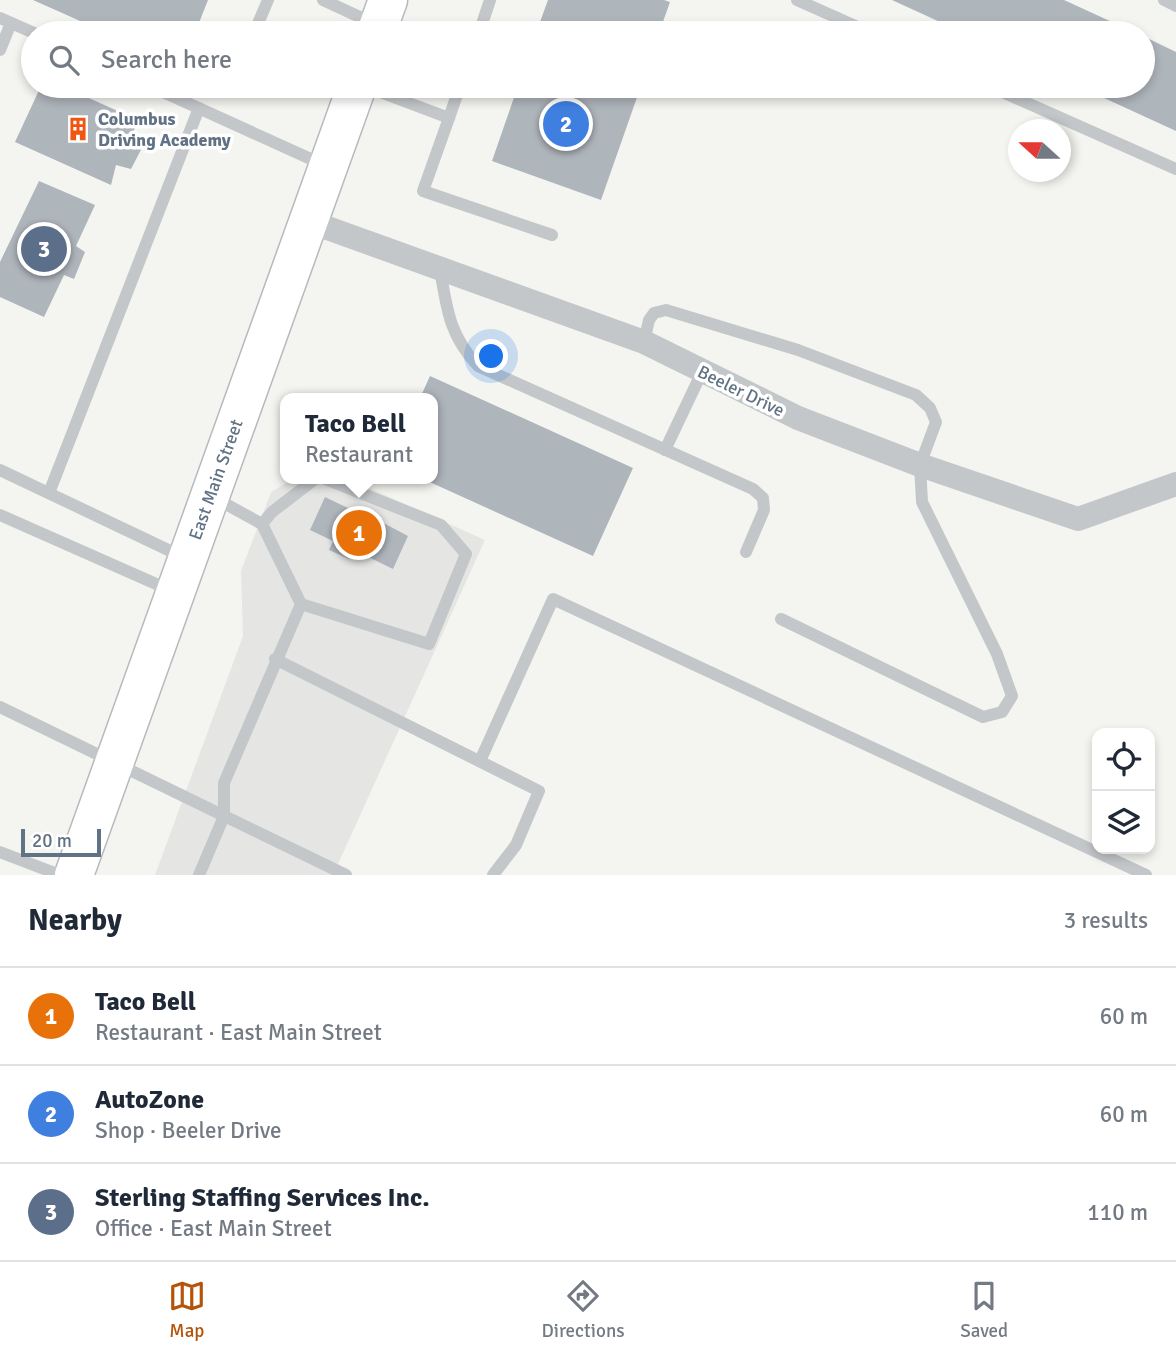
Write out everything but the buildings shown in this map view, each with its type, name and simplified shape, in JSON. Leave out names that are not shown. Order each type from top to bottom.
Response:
[{"type":"main road","name":"East Main Street","points":[[74,875],[353,98]]},
{"type":"street","name":"Beeler Drive","points":[[309,221],[644,342],[798,418],[920,465],[1078,519],[1176,484]]},
{"type":"lane","points":[[259,21],[268,0]]},
{"type":"lane","points":[[323,0],[381,20]]},
{"type":"lane","points":[[483,21],[490,0]]},
{"type":"lane","points":[[797,0],[844,21]]},
{"type":"lane","points":[[1164,0],[1176,5]]},
{"type":"lane","points":[[0,50],[6,20]]},
{"type":"lane","points":[[176,98],[328,167]]},
{"type":"lane","points":[[396,98],[449,118]]},
{"type":"lane","points":[[456,98],[423,191],[552,235]]},
{"type":"lane","points":[[1016,98],[1176,169]]},
{"type":"lane","points":[[49,493],[198,108]]},
{"type":"lane","points":[[440,268],[450,324],[462,349],[478,366],[752,489],[763,498],[764,510],[746,552]]},
{"type":"lane","points":[[644,342],[649,320],[654,313],[666,310],[798,350],[916,395],[930,408],[936,422],[920,465],[922,502],[997,654],[1012,696],[1002,712],[983,717],[954,706],[781,619]]},
{"type":"lane","points":[[665,450],[702,372]]},
{"type":"lane","points":[[0,470],[49,493],[181,576]]},
{"type":"lane","points":[[262,524],[272,512],[308,484]]},
{"type":"lane","points":[[210,496],[262,524],[301,604],[429,644],[466,554],[441,525],[338,484]]},
{"type":"lane","points":[[0,514],[181,576]]},
{"type":"lane","points":[[480,761],[553,599],[1146,875]]},
{"type":"lane","points":[[199,875],[224,816],[224,783],[275,659],[301,604]]},
{"type":"lane","points":[[275,659],[539,790],[516,845],[493,875]]},
{"type":"lane","points":[[0,707],[346,875]]},
{"type":"lane","points":[[0,852],[60,875]]},
{"type":"shaded area","points":[[285,484],[360,484],[485,540],[333,875],[155,875],[243,636],[241,571],[271,492]]},
{"type":"place","name":"AutoZone","points":[[566,124]]},
{"type":"place","name":"Columbus Driving Academy","points":[[78,129]]},
{"type":"place","name":"Sterling Staffing Services Inc.","points":[[44,249]]},
{"type":"place","name":"Taco Bell","points":[[359,533]]}]
